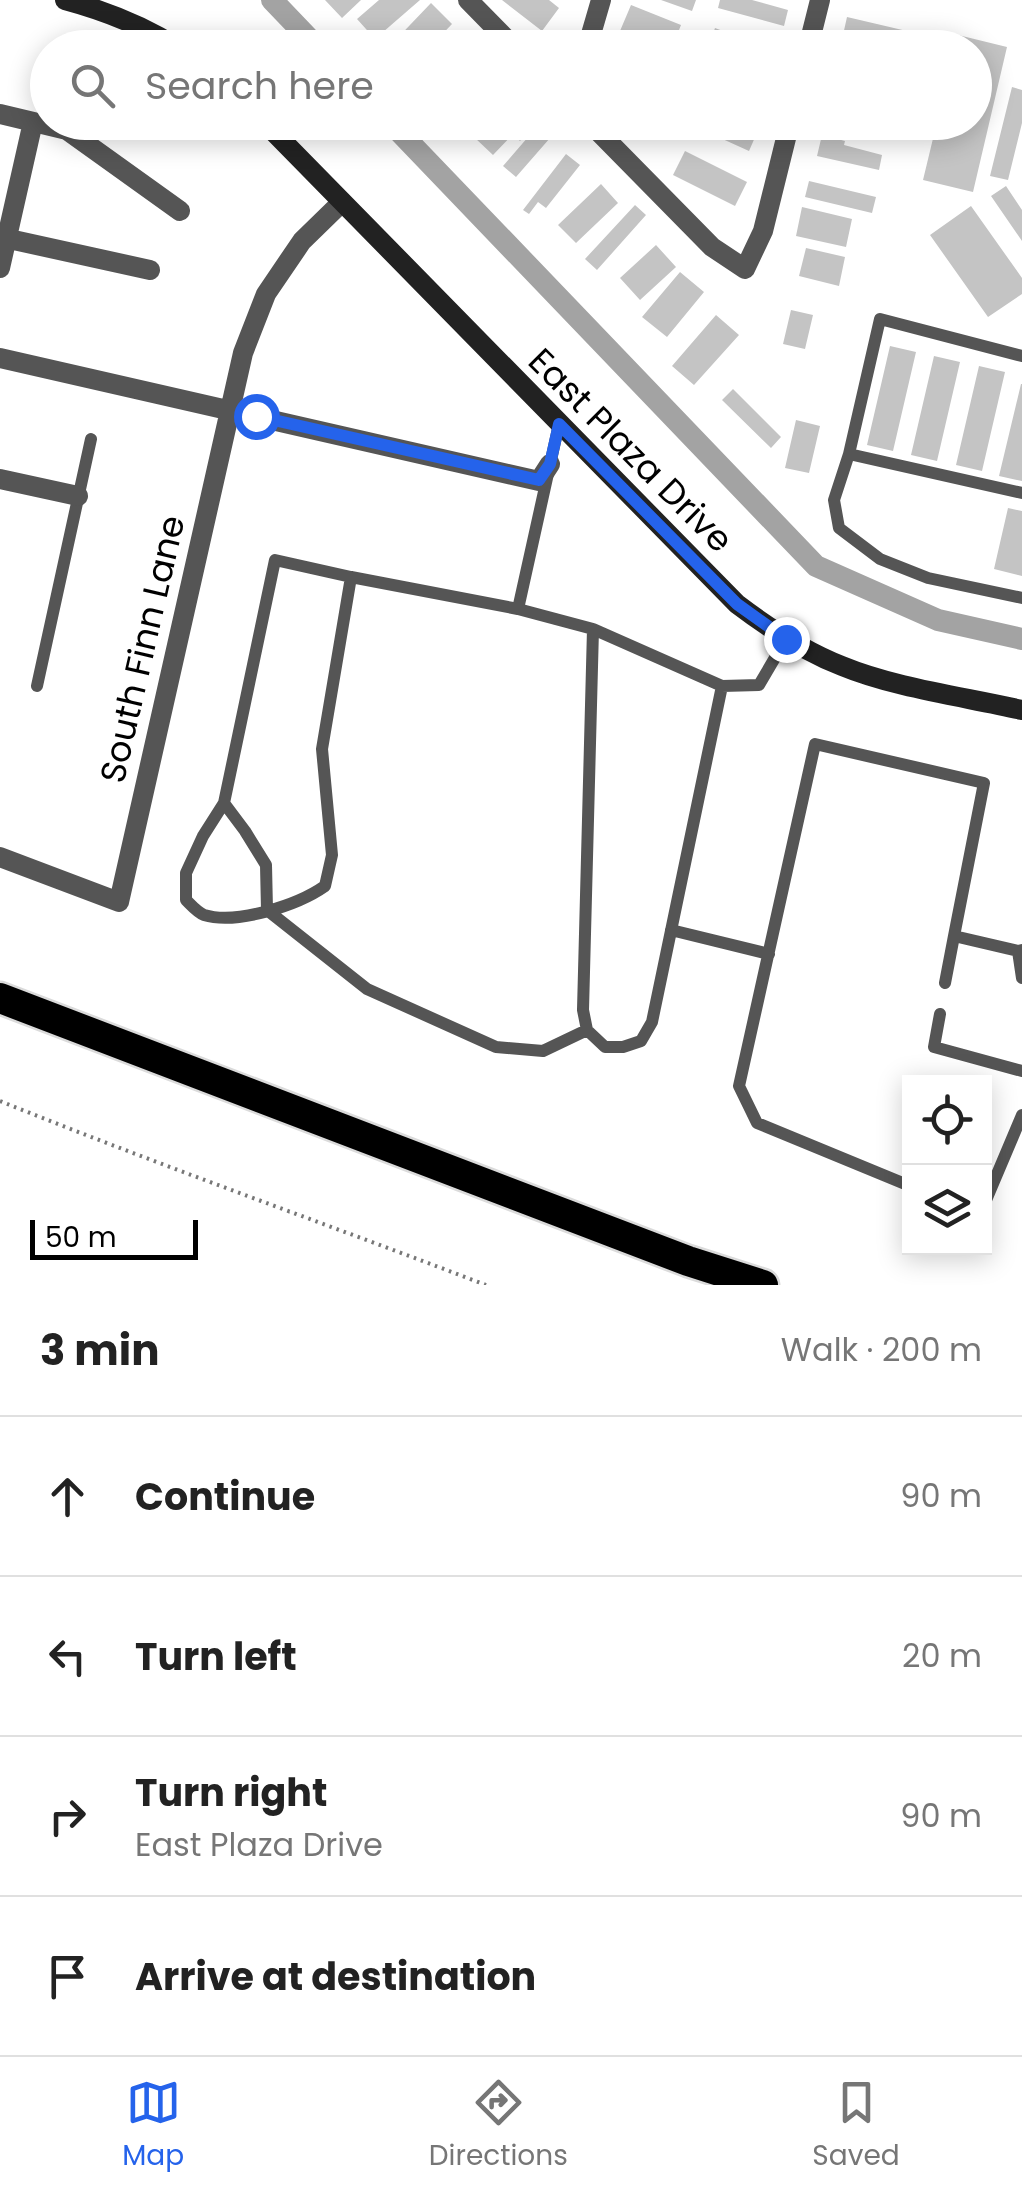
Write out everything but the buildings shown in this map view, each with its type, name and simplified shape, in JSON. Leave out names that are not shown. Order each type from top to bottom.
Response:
[{"type":"highway","points":[[0,998],[688,1261],[763,1285]]},
{"type":"highway","points":[[688,1261],[738,1285]]},
{"type":"street","points":[[65,0],[150,30]]},
{"type":"street","points":[[468,0],[497,30]]},
{"type":"street","points":[[592,30],[601,0]]},
{"type":"street","points":[[812,30],[820,0]]},
{"type":"street","points":[[0,114],[30,121]]},
{"type":"street","points":[[0,268],[3,238],[30,134]]},
{"type":"street","points":[[81,140],[180,211]]},
{"type":"street","name":"East Plaza Drive","points":[[282,140],[737,604],[786,639],[846,668],[1022,710]]},
{"type":"street","points":[[607,140],[712,247],[744,269],[763,232],[786,140]]},
{"type":"street","name":"South Finn Lane","points":[[0,857],[119,902],[243,353],[266,294],[302,241],[342,202]]},
{"type":"street","points":[[3,238],[150,270]]},
{"type":"street","points":[[0,358],[539,480],[550,464]]},
{"type":"street","points":[[0,478],[78,496]]},
{"type":"lane","points":[[1022,356],[880,319],[834,500],[839,528],[880,559],[928,578],[1022,598]]},
{"type":"lane","points":[[518,610],[559,424]]},
{"type":"lane","points":[[37,686],[91,439]]},
{"type":"lane","points":[[848,454],[1022,494]]},
{"type":"lane","points":[[351,577],[322,749],[332,855],[324,886],[311,895],[267,910],[226,918],[201,914],[186,900],[186,873],[224,803],[275,560],[593,628],[722,686],[759,684],[786,639]]},
{"type":"lane","points":[[593,628],[584,1010],[588,1030],[605,1047],[641,1041],[652,1022],[722,686]]},
{"type":"lane","points":[[902,1183],[758,1123],[739,1086],[815,744],[984,783],[945,982]]},
{"type":"lane","points":[[224,803],[266,865],[267,910]]},
{"type":"lane","points":[[267,910],[366,989],[496,1048],[544,1052],[588,1030]]},
{"type":"lane","points":[[671,930],[769,954]]},
{"type":"lane","points":[[954,936],[1020,950],[1022,978]]},
{"type":"lane","points":[[940,1014],[934,1048],[1022,1071]]},
{"type":"lane","points":[[992,1186],[1022,1115]]},
{"type":"path","points":[[0,1101],[124,1152],[486,1285]]},
{"type":"waterway","points":[[272,0],[301,30]]},
{"type":"waterway","points":[[407,140],[816,566],[938,620],[1022,639]]},
{"type":"route","points":[[256,416],[539,480],[550,464],[559,424],[737,604],[786,639]]}]
